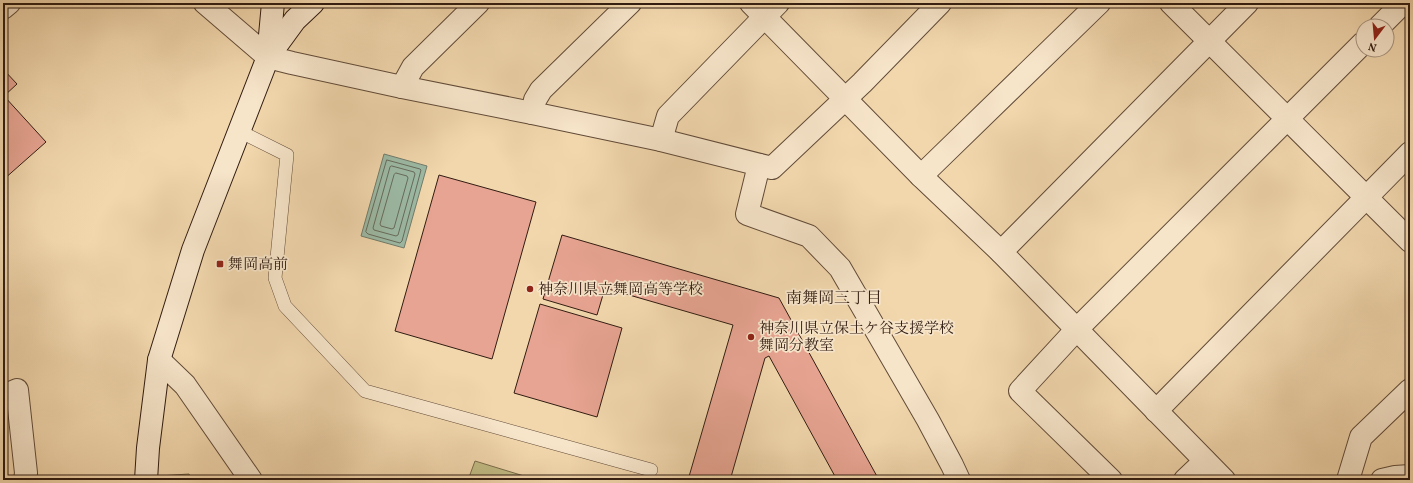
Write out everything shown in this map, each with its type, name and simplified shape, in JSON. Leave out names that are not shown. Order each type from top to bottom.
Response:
[{"type":"street","points":[[3,8],[9,3]]},
{"type":"street","points":[[206,3],[268,57],[402,87],[661,140],[772,168],[862,83],[940,3]]},
{"type":"street","points":[[268,57],[273,3]]},
{"type":"street","points":[[146,480],[148,448],[159,360],[193,250],[268,57],[295,20],[313,3]]},
{"type":"street","points":[[402,87],[413,67],[478,3]]},
{"type":"street","points":[[532,113],[535,100],[540,90],[630,3]]},
{"type":"street","points":[[921,176],[1099,3]]},
{"type":"street","points":[[1171,3],[1410,241]]},
{"type":"street","points":[[1000,252],[1248,3]]},
{"type":"street","points":[[1388,18],[1403,3]]},
{"type":"street","points":[[661,140],[668,116],[764,8],[845,99],[921,176],[1000,252],[1224,480]]},
{"type":"street","points":[[1111,480],[1020,391],[1076,329],[1355,51]]},
{"type":"street","points":[[1156,411],[1410,153]]},
{"type":"street","points":[[759,165],[747,214],[809,236],[840,268],[928,420],[959,480]]},
{"type":"street","points":[[159,360],[185,384],[252,480]]},
{"type":"street","points":[[3,396],[17,390],[26,473],[25,480]]},
{"type":"street","points":[[1348,480],[1361,437],[1410,390]]},
{"type":"street","points":[[1185,480],[1205,460]]},
{"type":"street","points":[[1382,480],[1394,477],[1410,476]]},
{"type":"lane","points":[[239,131],[287,155],[275,278],[285,306],[365,391],[651,470]]},
{"type":"shaded area","points":[[475,461],[537,480],[468,480]]},
{"type":"shaded area","points":[[189,474],[192,480],[159,480],[159,476]]},
{"type":"water","points":[[384,154],[427,166],[404,248],[361,236]]},
{"type":"building","points":[[3,69],[17,84],[4,96],[46,142],[3,180]]},
{"type":"building","points":[[439,175],[536,202],[492,359],[395,331]]},
{"type":"building","points":[[562,235],[779,298],[879,480],[837,480],[769,356],[765,358],[731,477],[742,480],[688,480],[733,325],[605,288],[597,315],[543,299]]},
{"type":"building","points":[[540,304],[622,328],[597,417],[514,393]]},
{"type":"place","name":"舞岡高前","points":[[220,264]]},
{"type":"place","name":"神奈川県立舞岡高等学校","points":[[530,289]]},
{"type":"place","name":"神奈川県立保土ケ谷支援学校 舞岡分教室","points":[[751,337]]},
{"type":"district","name":"南舞岡三丁目","points":[[834,297]]}]
